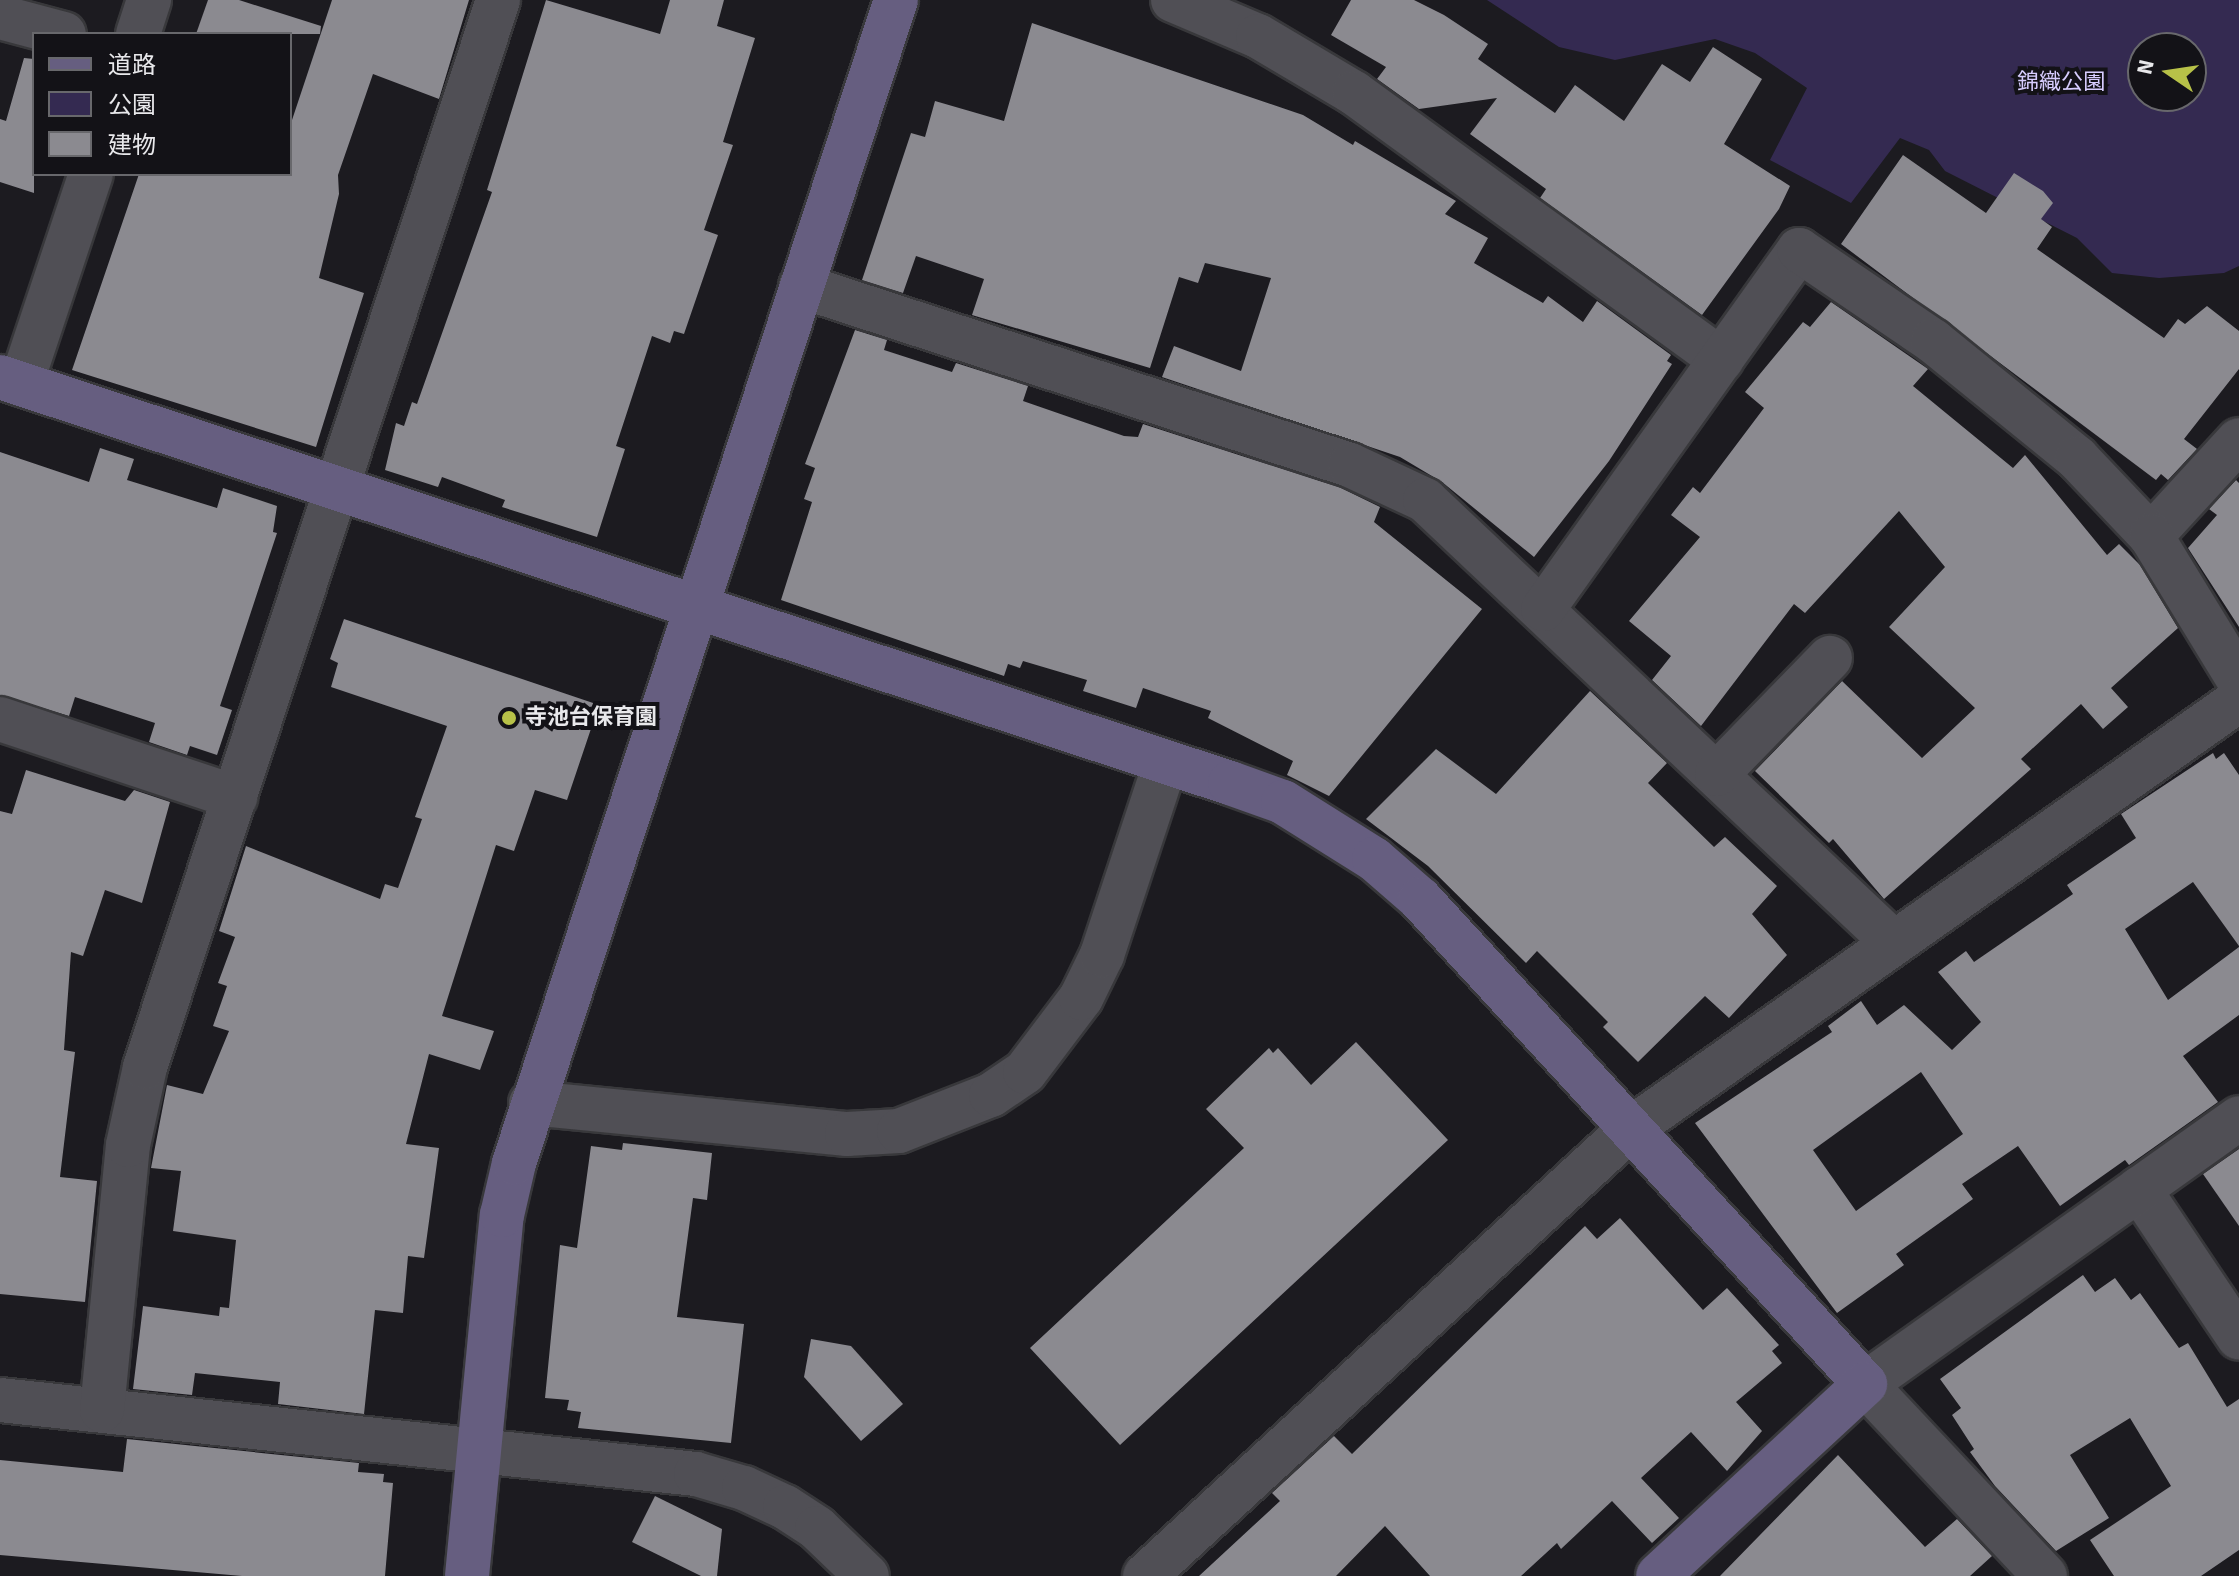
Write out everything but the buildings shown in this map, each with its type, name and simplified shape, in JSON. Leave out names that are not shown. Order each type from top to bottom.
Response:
[{"type":"street","points":[[139,32],[149,0]]},
{"type":"street","points":[[102,1410],[128,1145],[145,1067],[498,0]]},
{"type":"street","points":[[467,1576],[502,1215],[531,1103],[896,0]]},
{"type":"street","points":[[1173,0],[1258,36],[1354,93],[1721,360]]},
{"type":"street","points":[[0,17],[56,32]]},
{"type":"street","points":[[90,176],[11,381],[1283,802],[1374,859],[1420,899],[2045,1576]]},
{"type":"street","points":[[1543,609],[1799,250],[2021,409],[2086,467],[2151,536],[2239,680]]},
{"type":"street","points":[[801,286],[1390,482],[1425,500],[1893,942]]},
{"type":"street","points":[[2151,536],[2239,440]]},
{"type":"street","points":[[1717,774],[1830,658]]},
{"type":"street","points":[[1145,1576],[1631,1129],[2239,700]]},
{"type":"street","points":[[0,719],[235,797]]},
{"type":"street","points":[[531,1103],[847,1134],[899,1131],[991,1095],[1025,1072],[1081,998],[1102,955],[1166,762]]},
{"type":"street","points":[[1658,1576],[1865,1384],[2239,1118]]},
{"type":"street","points":[[2139,1189],[2239,1338]]},
{"type":"street","points":[[0,1400],[643,1465],[744,1488],[817,1528],[867,1576]]},
{"type":"green space","name":"錦織公園","points":[[1487,0],[2239,0],[2239,266],[2224,273],[2159,278],[2112,273],[2077,238],[1945,171],[1929,150],[1900,138],[1851,203],[1770,160],[1807,88],[1755,53],[1715,39],[1615,60],[1559,47]]},
{"type":"place","name":"寺池台保育園","points":[[509,718]]}]
